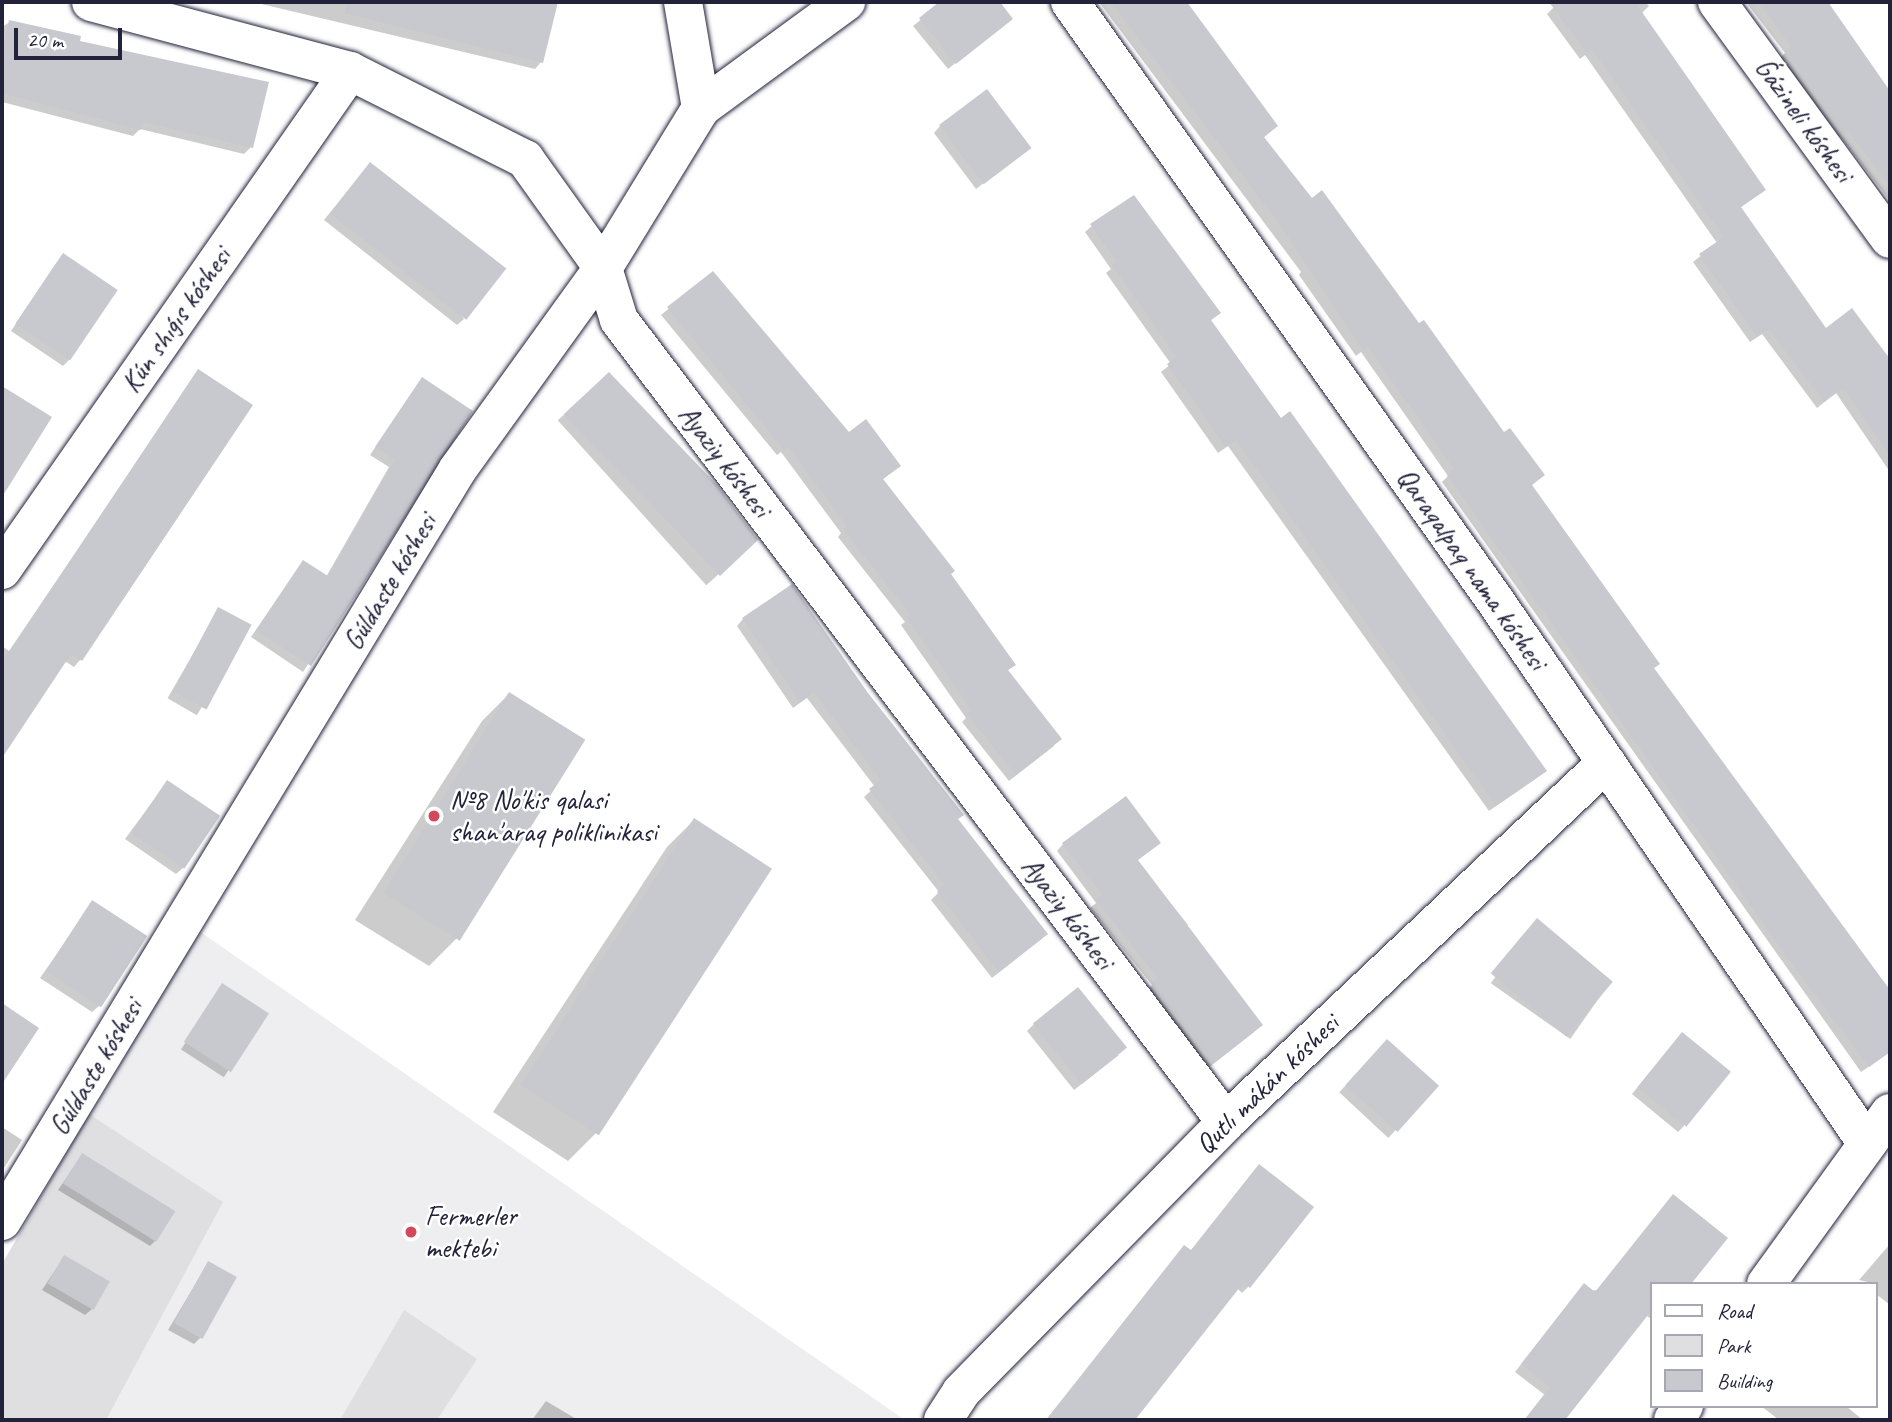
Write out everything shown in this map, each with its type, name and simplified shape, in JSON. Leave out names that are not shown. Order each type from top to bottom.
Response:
[{"type":"street","name":"Ayaziy kóshesi","points":[[91,2],[350,71],[525,159],[603,268],[619,320],[1226,1122]]},
{"type":"street","points":[[683,2],[701,108]]},
{"type":"street","name":"Gúldaste kóshesi","points":[[2,1221],[458,469],[603,268],[701,108],[846,2]]},
{"type":"street","name":"Qaraqalpaq nama kóshesi","points":[[1070,2],[1606,763],[1866,1142]]},
{"type":"street","name":"Ǵázineli kóshesi","points":[[1717,2],[1890,239]]},
{"type":"street","name":"Kún shıǵıs kóshesi","points":[[2,570],[350,71]]},
{"type":"street","name":"Qutlı mákán kóshesi","points":[[943,1420],[961,1392],[1226,1122],[1606,763]]},
{"type":"street","points":[[1767,1282],[1866,1142],[1890,1113]]},
{"type":"shaded area","points":[[199,931],[905,1420],[2,1420],[2,1264]]},
{"type":"green space","points":[[89,1114],[223,1202],[106,1420],[2,1420],[2,1264]]},
{"type":"green space","points":[[404,1310],[477,1359],[437,1420],[340,1420]]},
{"type":"building","points":[[346,2],[558,2],[543,63],[345,13]]},
{"type":"building","points":[[939,2],[1000,2],[1013,19],[956,64],[919,18]]},
{"type":"building","points":[[1111,2],[1187,2],[1278,126],[1264,137],[1312,198],[1322,190],[1419,323],[1424,320],[1504,432],[1510,428],[1545,475],[1532,485],[1660,664],[1654,668],[1890,990],[1890,1052],[1869,1067],[1800,975],[1447,475],[1454,469],[1368,347],[1363,350],[1279,223]]},
{"type":"building","points":[[1549,2],[1635,2],[1766,190],[1741,207],[1826,328],[1852,308],[1890,359],[1890,455],[1843,388],[1824,402],[1769,329],[1757,337],[1699,254],[1724,237],[1592,49],[1587,53]]},
{"type":"building","points":[[1758,2],[1828,2],[1890,91],[1890,186],[1848,131],[1844,133],[1786,50],[1791,46]]},
{"type":"building","points":[[9,20],[81,36],[80,41],[269,82],[253,148],[143,122],[141,130],[2,93],[2,54]]},
{"type":"building","points":[[987,89],[1032,148],[984,184],[939,125]]},
{"type":"building","points":[[370,162],[506,269],[466,320],[330,213]]},
{"type":"building","points":[[1134,195],[1221,313],[1211,320],[1281,418],[1290,411],[1547,771],[1496,806],[1236,440],[1226,447],[1167,364],[1177,357],[1112,265],[1117,262],[1090,224]]},
{"type":"building","points":[[63,253],[118,290],[70,360],[15,323]]},
{"type":"building","points":[[713,271],[849,432],[866,419],[901,466],[883,479],[955,571],[951,574],[1016,665],[1008,670],[1062,739],[1016,775],[967,714],[972,710],[906,617],[910,614],[843,529],[847,526],[788,447],[784,450],[667,307]]},
{"type":"building","points":[[198,369],[253,405],[82,661],[71,654],[2,758],[2,663]]},
{"type":"building","points":[[609,372],[716,484],[758,540],[720,576],[564,414]]},
{"type":"building","points":[[422,377],[473,411],[311,666],[256,630],[303,560],[328,576],[395,460],[375,447]]},
{"type":"building","points":[[2,386],[52,417],[2,497]]},
{"type":"building","points":[[792,584],[868,693],[964,815],[958,819],[1048,934],[999,972],[937,892],[945,885],[869,789],[881,780],[814,692],[800,702],[742,618]]},
{"type":"building","points":[[218,607],[252,625],[206,710],[173,692]]},
{"type":"building","points":[[509,692],[585,740],[460,941],[383,893]]},
{"type":"building","points":[[167,780],[220,816],[184,869],[131,833]]},
{"type":"building","points":[[1126,796],[1161,843],[1138,860],[1263,1025],[1214,1063],[1151,983],[1158,978],[1096,900],[1102,895],[1062,843]]},
{"type":"building","points":[[694,818],[772,869],[599,1135],[521,1085]]},
{"type":"building","points":[[92,900],[147,936],[101,1007],[46,971]]},
{"type":"building","points":[[1537,918],[1613,982],[1567,1037],[1491,973]]},
{"type":"building","points":[[222,983],[269,1013],[231,1072],[184,1042]]},
{"type":"building","points":[[1078,987],[1127,1048],[1082,1084],[1033,1024]]},
{"type":"building","points":[[2,1003],[39,1028],[2,1084]]},
{"type":"building","points":[[1682,1032],[1731,1072],[1686,1127],[1637,1087]]},
{"type":"building","points":[[1387,1039],[1439,1086],[1398,1132],[1346,1085]]},
{"type":"building","points":[[82,1153],[175,1211],[156,1242],[63,1184]]},
{"type":"building","points":[[1259,1164],[1314,1207],[1250,1288],[1244,1282],[1135,1420],[1046,1420],[1184,1245],[1191,1250]]},
{"type":"building","points":[[1673,1194],[1728,1238],[1693,1282],[1650,1282],[1650,1313],[1565,1420],[1524,1420],[1550,1387],[1521,1364],[1584,1283],[1595,1292]]},
{"type":"building","points":[[64,1255],[110,1282],[93,1310],[48,1284]]},
{"type":"building","points":[[208,1261],[237,1277],[202,1339],[174,1323]]},
{"type":"place","name":"№8 No'kis qalasi shan'araq poliklinikasi","points":[[434,816]]},
{"type":"place","name":"Fermerler mektebi","points":[[411,1232]]}]
